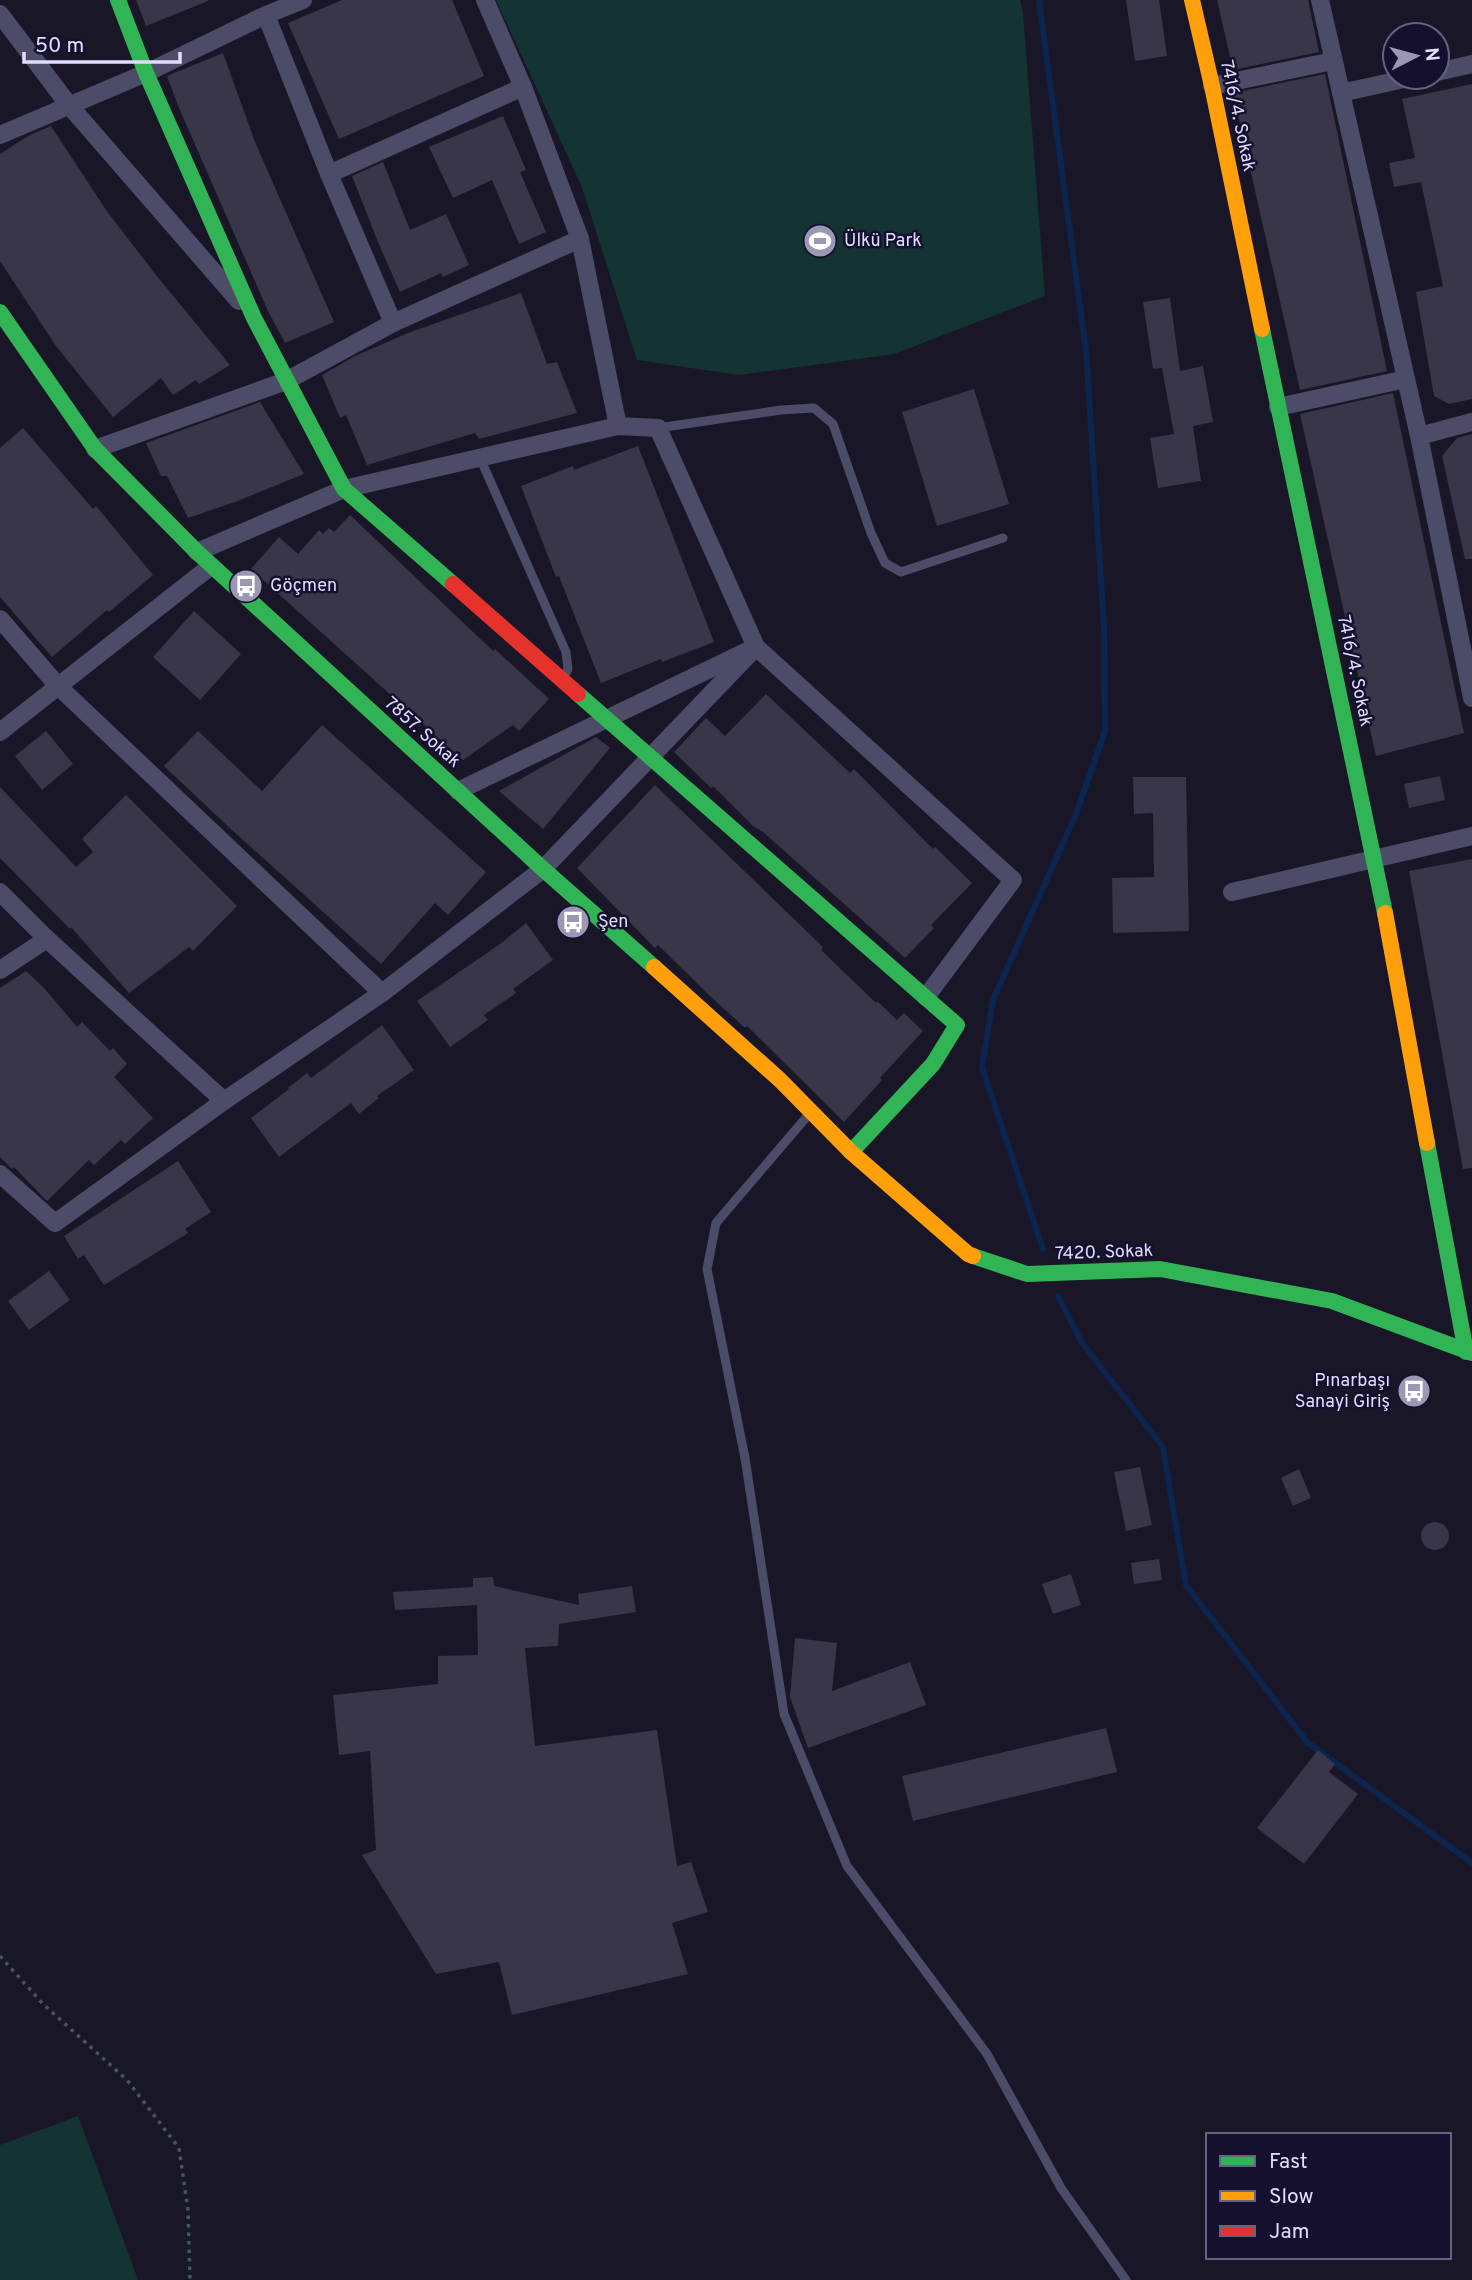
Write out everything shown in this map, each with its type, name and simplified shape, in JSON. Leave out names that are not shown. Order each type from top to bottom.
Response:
[{"type":"street","points":[[118,0],[146,73],[254,318],[344,489],[957,1025],[933,1064],[851,1152]]},
{"type":"street","points":[[0,135],[146,73],[303,0]]},
{"type":"street","points":[[485,0],[523,87],[580,239],[618,426]]},
{"type":"street","name":"7416/4. Sokak","points":[[1192,0],[1375,859],[1469,1353]]},
{"type":"street","points":[[1320,0],[1419,436],[1472,698]]},
{"type":"street","points":[[0,14],[68,104],[254,318]]},
{"type":"street","points":[[266,15],[329,174],[393,323]]},
{"type":"street","points":[[1212,86],[1333,61]]},
{"type":"street","points":[[1451,69],[1472,64]]},
{"type":"street","points":[[1341,93],[1381,84]]},
{"type":"street","points":[[329,174],[523,87]]},
{"type":"street","points":[[94,450],[286,381],[393,323],[580,239]]},
{"type":"street","name":"7857. Sokak","points":[[0,312],[94,450],[211,566],[543,869],[780,1080],[851,1152]]},
{"type":"street","points":[[1278,407],[1406,379]]},
{"type":"street","points":[[1419,436],[1472,422]]},
{"type":"street","points":[[197,552],[344,489],[618,426],[658,428],[756,647],[1013,880],[926,997]]},
{"type":"street","points":[[0,732],[211,566]]},
{"type":"street","points":[[0,619],[58,687],[382,993]]},
{"type":"street","points":[[458,792],[756,647]]},
{"type":"street","points":[[0,1174],[55,1223],[224,1101],[382,993],[543,869],[756,647]]},
{"type":"street","points":[[1232,892],[1472,836]]},
{"type":"street","points":[[0,892],[47,939],[224,1101]]},
{"type":"street","points":[[0,970],[47,939]]},
{"type":"street","name":"7420. Sokak","points":[[851,1152],[968,1254],[1027,1274],[1160,1269],[1332,1301],[1469,1353]]},
{"type":"lane","points":[[658,428],[814,408],[833,424],[871,533],[885,563],[901,572],[1003,538]]},
{"type":"lane","points":[[480,458],[566,652],[568,669],[561,681]]},
{"type":"lane","points":[[811,1112],[716,1223],[707,1269],[745,1458],[783,1714],[847,1866],[986,2054],[1060,2188],[1126,2280]]},
{"type":"path","points":[[0,1956],[43,2004],[127,2080],[179,2148],[188,2210],[190,2280]]},
{"type":"green space","name":"Ülkü Park","points":[[496,0],[1020,0],[1045,296],[894,354],[739,375],[637,360],[582,187]]},
{"type":"green space","points":[[78,2116],[138,2280],[0,2280],[0,2145]]},
{"type":"building","points":[[136,0],[208,0],[208,1],[146,26]]},
{"type":"building","points":[[342,0],[452,0],[484,76],[339,139],[288,23]]},
{"type":"building","points":[[1126,0],[1159,0],[1167,56],[1135,61]]},
{"type":"building","points":[[1217,0],[1308,0],[1319,52],[1233,70]]},
{"type":"building","points":[[223,53],[255,142],[334,322],[285,343],[268,311],[167,76]]},
{"type":"building","points":[[1325,74],[1387,371],[1300,390],[1233,93]]},
{"type":"building","points":[[1472,84],[1472,399],[1449,404],[1434,396],[1416,292],[1443,286],[1421,182],[1394,187],[1389,163],[1415,158],[1402,99],[1451,91],[1451,88]]},
{"type":"building","points":[[503,116],[526,170],[520,172],[546,232],[519,244],[492,180],[453,198],[429,147]]},
{"type":"building","points":[[51,126],[106,210],[230,365],[199,384],[196,380],[173,395],[161,378],[113,417],[56,346],[0,261],[0,154],[30,135]]},
{"type":"building","points":[[383,162],[410,230],[446,214],[469,265],[443,277],[441,273],[400,292],[352,176]]},
{"type":"building","points":[[521,293],[547,364],[557,362],[577,413],[479,439],[475,433],[367,465],[346,415],[340,418],[322,375],[355,356],[408,333]]},
{"type":"building","points":[[1170,298],[1180,371],[1203,366],[1213,422],[1193,426],[1201,481],[1158,488],[1150,438],[1174,434],[1162,368],[1153,369],[1143,302]]},
{"type":"building","points":[[974,389],[1009,504],[937,526],[902,412]]},
{"type":"building","points":[[1393,393],[1464,733],[1376,756],[1300,414]]},
{"type":"building","points":[[260,402],[304,474],[188,518],[167,476],[161,476],[146,443]]},
{"type":"building","points":[[23,428],[93,509],[96,506],[153,575],[52,657],[0,597],[0,448]]},
{"type":"building","points":[[1472,434],[1472,559],[1465,559],[1442,456],[1457,438]]},
{"type":"building","points":[[638,446],[714,642],[601,683],[521,486],[573,466],[574,470]]},
{"type":"building","points":[[350,515],[493,651],[495,649],[549,699],[519,731],[513,725],[463,760],[251,569],[279,537],[298,554],[319,530],[323,534],[329,528],[334,532]]},
{"type":"building","points":[[194,611],[241,654],[200,700],[153,657]]},
{"type":"building","points":[[766,694],[850,773],[854,769],[933,849],[935,847],[972,883],[931,925],[934,928],[905,958],[753,826],[674,752],[706,718],[725,736]]},
{"type":"building","points":[[322,725],[486,872],[448,915],[435,903],[381,964],[164,766],[198,731],[262,791]]},
{"type":"building","points":[[46,731],[73,764],[42,790],[15,756]]},
{"type":"building","points":[[596,737],[610,748],[543,829],[499,791]]},
{"type":"building","points":[[1440,776],[1445,800],[1409,808],[1404,784]]},
{"type":"building","points":[[1133,777],[1186,777],[1189,931],[1113,933],[1112,878],[1154,877],[1153,813],[1134,814]]},
{"type":"building","points":[[655,785],[823,947],[821,950],[876,1003],[877,1001],[897,1020],[904,1013],[923,1031],[844,1122],[747,1026],[745,1028],[658,945],[655,948],[577,868]]},
{"type":"building","points":[[0,787],[76,867],[93,852],[82,839],[126,795],[237,906],[193,951],[189,947],[129,993],[71,927],[70,929],[0,858]]},
{"type":"building","points":[[1472,859],[1472,1168],[1463,1169],[1409,871]]},
{"type":"building","points":[[526,923],[553,960],[513,989],[516,993],[484,1015],[488,1020],[450,1047],[417,1001]]},
{"type":"building","points":[[26,971],[77,1027],[82,1022],[110,1051],[113,1048],[127,1064],[114,1077],[153,1118],[125,1144],[121,1140],[94,1165],[89,1160],[47,1201],[14,1167],[12,1169],[0,1157],[0,988]]},
{"type":"building","points":[[382,1025],[414,1070],[377,1096],[379,1098],[359,1114],[351,1103],[279,1157],[251,1118],[307,1073],[311,1078]]},
{"type":"building","points":[[178,1161],[211,1212],[185,1229],[188,1233],[104,1285],[84,1255],[78,1259],[64,1236]]},
{"type":"building","points":[[49,1271],[70,1300],[29,1330],[8,1301]]},
{"type":"building","points":[[1140,1467],[1152,1525],[1126,1531],[1114,1472]]},
{"type":"building","points":[[1299,1469],[1311,1498],[1293,1506],[1281,1478]]},
{"type":"building","points":[[1435,1522],[1445,1526],[1449,1536],[1445,1546],[1435,1550],[1425,1546],[1421,1536],[1425,1526]]},
{"type":"building","points":[[1159,1559],[1162,1580],[1134,1584],[1131,1563]]},
{"type":"building","points":[[1071,1574],[1081,1605],[1053,1614],[1042,1584]]},
{"type":"building","points":[[493,1577],[494,1586],[579,1605],[578,1594],[632,1586],[636,1612],[559,1624],[558,1646],[525,1648],[535,1746],[657,1730],[677,1866],[691,1862],[708,1912],[672,1923],[688,1974],[512,2015],[499,1962],[436,1974],[362,1855],[376,1850],[370,1751],[339,1755],[333,1695],[438,1684],[438,1656],[478,1655],[477,1605],[395,1610],[393,1592],[473,1587],[473,1578]]},
{"type":"building","points":[[795,1638],[837,1643],[832,1691],[910,1662],[926,1705],[808,1748],[790,1697]]},
{"type":"building","points":[[1106,1728],[1117,1772],[913,1821],[902,1776]]},
{"type":"building","points":[[1318,1750],[1335,1764],[1329,1772],[1358,1794],[1304,1864],[1257,1828]]},
{"type":"waterway","points":[[1039,0],[1086,351],[1104,627],[1105,731],[1076,814],[993,1000],[982,1067],[1043,1249]]},
{"type":"waterway","points":[[1058,1296],[1082,1343],[1163,1447],[1186,1585],[1307,1742],[1472,1863]]},
{"type":"traffic: fast","points":[[118,0],[146,73],[254,318],[344,489],[453,584]]},
{"type":"traffic: fast","points":[[0,312],[95,449],[197,552],[654,967]]},
{"type":"traffic: fast","points":[[1262,329],[1385,913]]},
{"type":"traffic: fast","points":[[578,694],[957,1025],[933,1064],[851,1152]]},
{"type":"traffic: fast","points":[[1427,1143],[1466,1352]]},
{"type":"traffic: fast","points":[[973,1256],[1027,1274],[1160,1269],[1332,1301],[1472,1353]]},
{"type":"traffic: slow","points":[[1192,0],[1262,329]]},
{"type":"traffic: slow","points":[[1385,913],[1427,1143]]},
{"type":"traffic: slow","points":[[654,967],[780,1080],[851,1152],[973,1256]]},
{"type":"traffic: jam","points":[[453,584],[578,694]]},
{"type":"place","name":"Ülkü Park","points":[[820,241]]},
{"type":"place","name":"Göçmen","points":[[246,586]]},
{"type":"place","name":"Şen","points":[[573,922]]},
{"type":"place","name":"Pınarbaşı Sanayi Giriş","points":[[1414,1391]]}]
